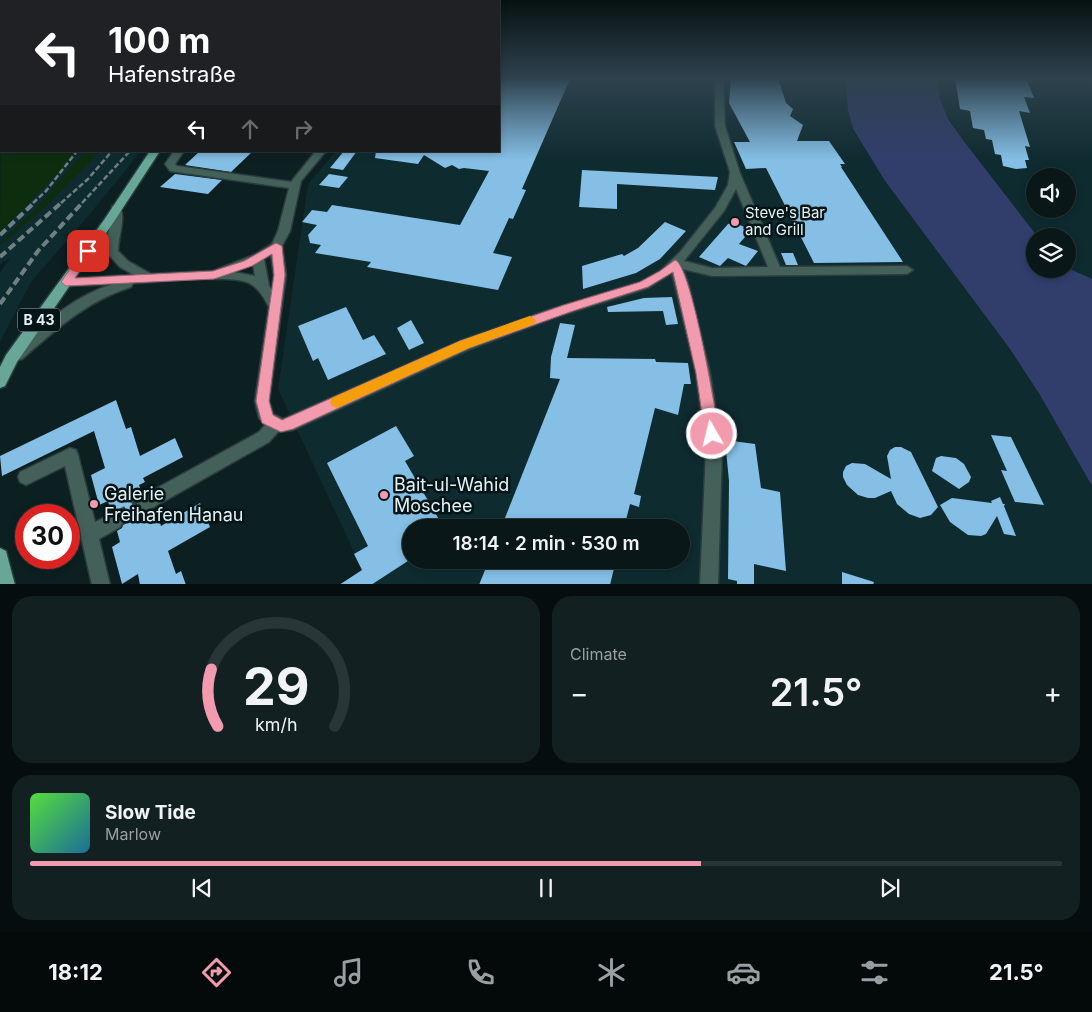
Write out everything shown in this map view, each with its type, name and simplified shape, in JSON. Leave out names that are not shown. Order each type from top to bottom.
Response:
[{"type":"main road","name":"B 43","points":[[0,382],[11,359],[154,152]]},
{"type":"main road","points":[[0,557],[6,584]]},
{"type":"street","points":[[718,105],[720,126],[735,172],[776,272]]},
{"type":"street","points":[[178,152],[170,164],[174,168],[294,186]]},
{"type":"street","points":[[214,275],[258,258],[276,246],[284,231],[294,186],[320,152]]},
{"type":"street","points":[[276,246],[280,275],[262,401],[267,418],[275,424],[288,425],[411,368],[509,328],[644,284],[664,274],[684,255],[725,202],[733,185],[735,172]]},
{"type":"street","points":[[116,208],[117,224],[112,240],[112,252],[124,264],[151,279]]},
{"type":"street","points":[[258,258],[263,285],[276,306]]},
{"type":"street","points":[[675,263],[712,272],[907,270]]},
{"type":"street","points":[[675,263],[683,286],[703,373],[714,449],[709,584]]},
{"type":"street","points":[[66,282],[214,275],[243,277],[263,285]]},
{"type":"street","points":[[11,359],[62,315],[84,300],[116,287],[151,279]]},
{"type":"street","points":[[145,504],[264,437],[275,424]]},
{"type":"street","points":[[26,477],[70,455],[101,584]]},
{"type":"street","points":[[90,534],[114,521]]},
{"type":"shaded area","points":[[500,105],[848,105],[853,130],[885,181],[1010,349],[1040,395],[1092,486],[1092,584],[369,584],[278,389],[308,184],[335,152],[500,152]]},
{"type":"shaded area","points":[[942,105],[1092,105],[1092,279],[1076,272],[1076,228],[1031,228],[963,140]]},
{"type":"shaded area","points":[[74,152],[84,152],[36,209],[0,242],[0,232],[67,163]]},
{"type":"shaded area","points":[[99,152],[140,152],[31,282],[0,342],[0,273],[10,258],[0,264],[0,245],[45,207]]},
{"type":"green space","points":[[1,152],[74,152],[67,163],[0,232]]},
{"type":"green space","points":[[84,152],[99,152],[45,207],[0,245],[0,242],[36,209]]},
{"type":"water","points":[[848,105],[943,105],[948,119],[963,140],[1031,228],[1026,228],[1026,278],[1076,278],[1076,272],[1092,279],[1092,486],[1040,395],[1010,349],[885,181],[853,129]]},
{"type":"building","points":[[500,105],[559,105],[522,189],[526,190],[513,219],[509,218],[493,253],[512,257],[498,290],[367,267],[371,262],[315,253],[321,245],[310,243],[308,235],[317,225],[302,222],[312,210],[327,212],[332,205],[460,225],[489,171],[459,169],[452,165],[445,168],[424,155],[418,164],[375,158],[376,152],[500,152]]},
{"type":"building","points":[[730,105],[789,105],[793,109],[790,116],[803,125],[797,141],[829,141],[845,164],[840,164],[841,167],[903,262],[814,263],[766,168],[746,169],[734,142],[750,142]]},
{"type":"building","points":[[959,105],[1027,105],[1030,113],[1019,111],[1030,147],[1025,146],[1029,160],[1025,160],[1027,168],[1016,169],[1003,166],[1001,155],[995,154],[992,140],[986,139],[984,130],[973,128],[970,111],[960,109]]},
{"type":"building","points":[[199,152],[252,152],[231,172],[185,165]]},
{"type":"building","points":[[343,152],[356,152],[343,170],[330,168]]},
{"type":"building","points":[[582,170],[718,177],[715,190],[617,184],[617,209],[579,207]]},
{"type":"building","points":[[175,174],[222,180],[208,194],[160,187]]},
{"type":"building","points":[[329,174],[348,177],[339,188],[319,185]]},
{"type":"building","points":[[665,222],[686,231],[660,259],[636,273],[583,289],[582,266],[622,254],[624,256],[638,248]]},
{"type":"building","points":[[733,222],[751,230],[739,244],[758,251],[746,266],[728,258],[720,266],[699,257],[728,224]]},
{"type":"building","points":[[781,253],[793,253],[798,265],[786,265]]},
{"type":"building","points":[[672,297],[678,324],[666,325],[663,311],[608,312],[607,307],[644,298]]},
{"type":"building","points":[[346,307],[363,340],[374,335],[386,354],[328,380],[318,358],[313,361],[298,326]]},
{"type":"building","points":[[411,320],[424,343],[409,350],[397,328]]},
{"type":"building","points":[[560,323],[575,325],[567,358],[655,359],[656,362],[688,363],[691,384],[684,384],[678,415],[655,408],[634,494],[641,496],[639,507],[630,504],[626,519],[505,519],[560,379],[550,378],[551,357]]},
{"type":"building","points":[[116,400],[126,429],[131,427],[140,456],[175,438],[183,457],[143,478],[145,482],[139,485],[142,494],[137,497],[135,503],[137,511],[144,514],[148,513],[151,524],[159,520],[161,526],[200,503],[210,527],[168,551],[176,574],[181,571],[186,584],[140,584],[138,574],[122,584],[112,547],[120,542],[117,531],[122,528],[125,520],[121,513],[111,512],[108,501],[99,505],[91,475],[105,468],[94,431],[2,476],[0,456]]},
{"type":"building","name":"Bait-ul-Wahid Moschee","points":[[396,426],[414,456],[405,461],[439,519],[402,519],[402,565],[373,584],[341,584],[362,570],[354,554],[368,546],[327,463]]},
{"type":"building","points":[[991,435],[1011,437],[1044,505],[1015,502],[1001,470],[1007,471]]},
{"type":"building","points":[[725,440],[755,444],[761,488],[780,492],[786,571],[754,564],[754,584],[737,584],[737,581],[728,579],[729,481]]},
{"type":"building","points":[[895,447],[901,447],[911,452],[938,507],[931,515],[920,518],[909,514],[897,504],[891,491],[875,498],[868,498],[858,495],[847,485],[843,472],[846,466],[852,463],[865,464],[891,479],[887,456],[890,450]]},
{"type":"building","points":[[941,456],[956,458],[964,464],[971,477],[969,482],[959,489],[932,471],[936,458]]},
{"type":"building","points":[[1000,497],[1003,504],[1005,504],[1004,506],[1016,536],[1004,534],[997,516],[986,534],[981,536],[968,535],[950,522],[940,505],[952,498],[992,503],[991,501]]},
{"type":"building","points":[[485,569],[614,569],[610,584],[479,584]]},
{"type":"building","points":[[842,572],[874,582],[873,584],[842,584]]},
{"type":"tunnel","points":[[114,521],[145,504]]},
{"type":"railway","points":[[33,203],[46,191],[76,152]]},
{"type":"railway","points":[[61,203],[88,179],[111,152]]},
{"type":"railway","points":[[82,203],[129,152]]},
{"type":"railway","points":[[0,235],[35,202]]},
{"type":"railway","points":[[0,257],[62,202]]},
{"type":"railway","points":[[0,304],[38,251],[83,202]]},
{"type":"slow traffic","points":[[337,402],[464,345],[530,321]]},
{"type":"place","name":"Steve's Bar and Grill","points":[[735,222]]},
{"type":"place","name":"Bait-ul-Wahid Moschee","points":[[384,495]]},
{"type":"place","name":"Galerie Freihafen Hanau","points":[[94,504]]},
{"type":"route","points":[[88,251],[66,282],[214,275],[248,263],[270,252],[276,246],[279,256],[280,275],[262,401],[264,411],[270,422],[281,426],[288,425],[464,345],[509,328],[654,280],[664,274],[675,263],[683,286],[703,373],[712,434]]}]
